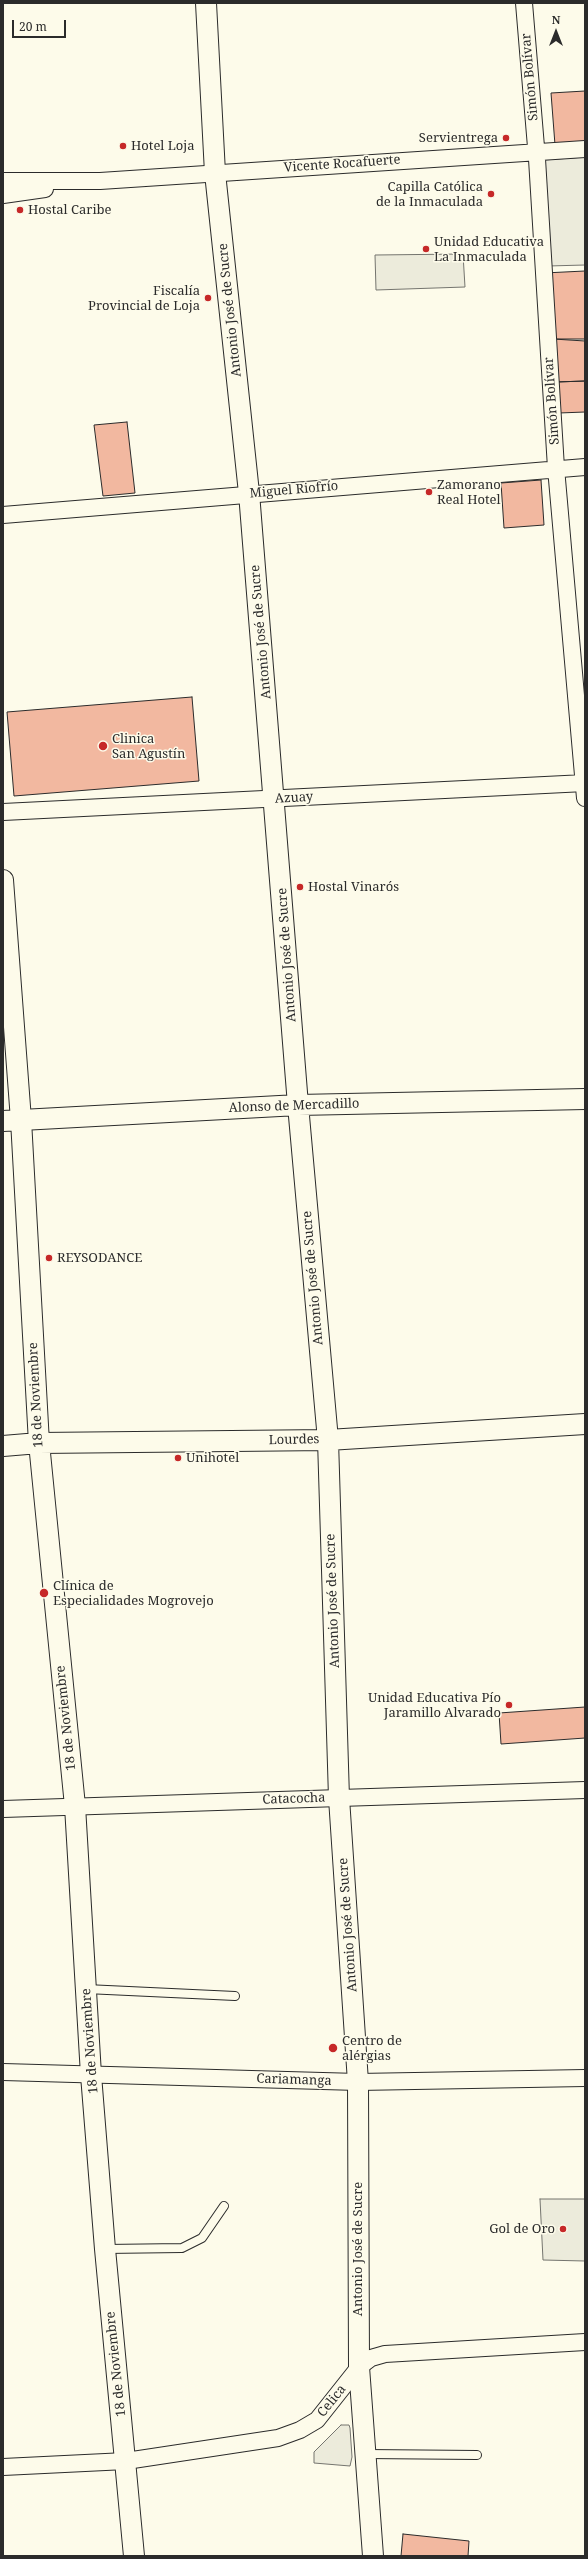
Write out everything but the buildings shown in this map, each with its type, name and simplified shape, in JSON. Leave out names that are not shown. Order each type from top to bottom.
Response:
[{"type":"street","name":"Antonio José de Sucre","points":[[206,3],[215,173],[249,493],[298,1105],[328,1440],[339,1798],[358,2082],[359,2367],[373,2556]]},
{"type":"street","name":"Simón Bolívar","points":[[524,3],[536,153],[556,468],[585,788]]},
{"type":"street","name":"Vicente Rocafuerte","points":[[3,181],[100,180],[585,149]]},
{"type":"street","name":"Vicente Rocafuerte","points":[[3,195],[100,180]]},
{"type":"street","name":"Miguel Riofrío","points":[[3,515],[249,493],[556,468],[585,467]]},
{"type":"street","name":"Azuay","points":[[3,812],[274,799],[585,788]]},
{"type":"street","name":"18 de Noviembre","points":[[3,880],[12,1120],[39,1443],[75,1806],[91,2075],[105,2249],[134,2556]]},
{"type":"street","name":"Alonso de Mercadillo","points":[[12,1120],[298,1105],[585,1099]]},
{"type":"street","name":"Lourdes","points":[[3,1446],[39,1443],[328,1440],[585,1424]]},
{"type":"street","name":"Catacocha","points":[[3,1809],[585,1790]]},
{"type":"street","name":"Cariamanga","points":[[3,2072],[358,2082],[585,2078]]},
{"type":"street","name":"Celica","points":[[3,2467],[126,2461],[278,2438],[300,2430],[317,2420],[359,2367],[370,2358],[385,2354],[585,2342]]},
{"type":"lane","points":[[86,1989],[235,1996]]},
{"type":"lane","points":[[105,2249],[182,2248],[202,2238],[224,2206]]},
{"type":"lane","points":[[365,2454],[477,2455]]},
{"type":"shaded area","points":[[585,157],[585,265],[548,266],[543,160]]},
{"type":"shaded area","points":[[463,254],[465,287],[376,290],[375,255]]},
{"type":"shaded area","name":"Gol de Oro","points":[[540,2199],[585,2199],[585,2261],[543,2260]]},
{"type":"shaded area","points":[[341,2425],[349,2425],[350,2428],[352,2457],[350,2466],[314,2463],[314,2452]]},
{"type":"place","name":"Servientrega","points":[[506,138]]},
{"type":"place","name":"Hotel Loja","points":[[123,146]]},
{"type":"place","name":"Capilla Católica de la Inmaculada","points":[[491,194]]},
{"type":"place","name":"Hostal Caribe","points":[[20,210]]},
{"type":"place","name":"Unidad Educativa La Inmaculada","points":[[426,249]]},
{"type":"place","name":"Fiscalía Provincial de Loja","points":[[208,298]]},
{"type":"place","name":"Zamorano Real Hotel","points":[[429,492]]},
{"type":"place","name":"Clinica San Agustín","points":[[103,746]]},
{"type":"place","name":"Hostal Vinarós","points":[[300,887]]},
{"type":"place","name":"REYSODANCE","points":[[49,1258]]},
{"type":"place","name":"Unihotel","points":[[178,1458]]},
{"type":"place","name":"Clínica de Especialidades Mogrovejo","points":[[44,1593]]},
{"type":"place","name":"Unidad Educativa Pío Jaramillo Alvarado","points":[[509,1705]]},
{"type":"place","name":"Centro de alérgias","points":[[333,2048]]},
{"type":"place","name":"Gol de Oro","points":[[563,2229]]}]
